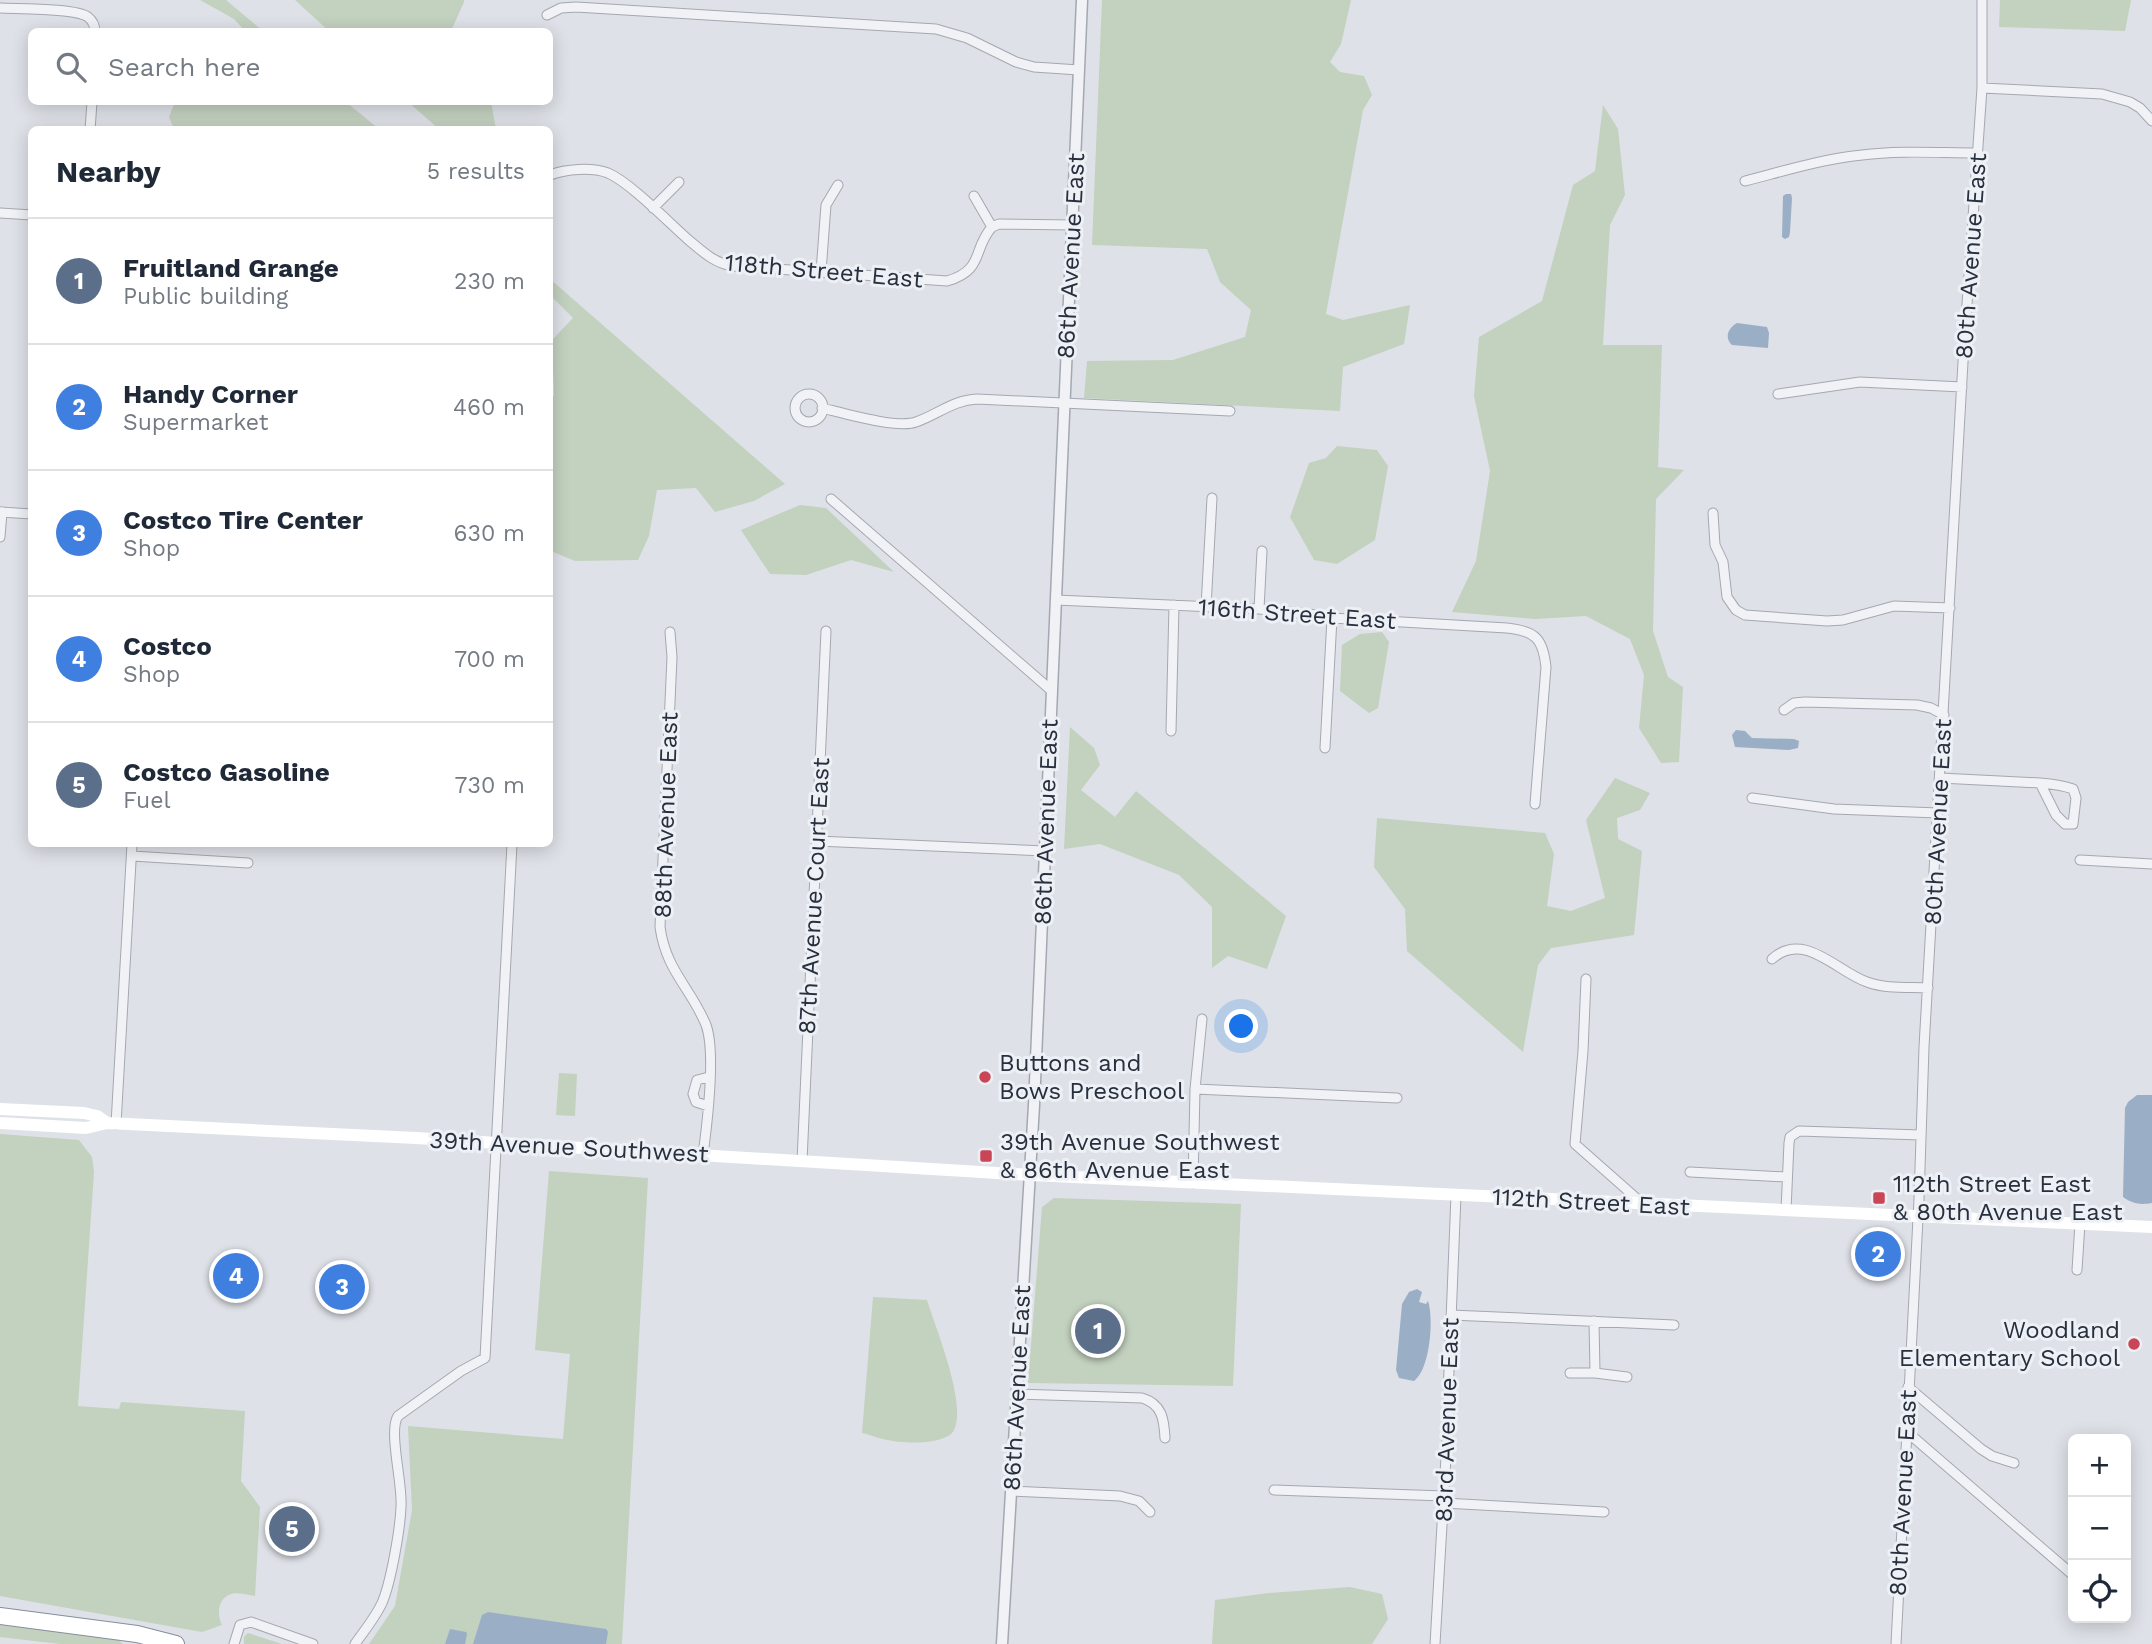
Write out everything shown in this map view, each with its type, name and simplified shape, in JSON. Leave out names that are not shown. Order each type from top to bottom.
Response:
[{"type":"highway","points":[[0,1616],[137,1634],[176,1644]]},
{"type":"main road","name":"39th Avenue Southwest","points":[[0,1109],[84,1113],[97,1116],[111,1124]]},
{"type":"main road","name":"39th Avenue Southwest","points":[[0,1124],[86,1128],[111,1124],[497,1143],[1031,1175]]},
{"type":"main road","name":"112th Street East","points":[[1031,1175],[2152,1227]]},
{"type":"street","name":"86th Avenue East","points":[[1002,1644],[1031,1175],[1082,0]]},
{"type":"street","name":"80th Avenue East","points":[[1896,1644],[1928,988],[1982,88],[1982,0]]},
{"type":"street","points":[[547,15],[561,8],[576,7],[926,28],[954,33],[1016,62],[1079,69]]},
{"type":"street","points":[[0,8],[69,12],[87,16],[94,28]]},
{"type":"street","points":[[1982,88],[2102,94],[2130,102],[2152,121]]},
{"type":"street","points":[[90,126],[92,105]]},
{"type":"street","points":[[1745,181],[1861,155],[1896,152],[1977,153]]},
{"type":"street","name":"118th Street East","points":[[553,174],[579,170],[600,171],[615,177],[706,255],[732,266],[947,281],[975,264],[986,233],[992,226]]},
{"type":"street","points":[[653,208],[679,182]]},
{"type":"street","points":[[821,272],[825,205],[838,185]]},
{"type":"street","points":[[974,196],[992,226],[1073,226]]},
{"type":"street","points":[[0,214],[28,215]]},
{"type":"street","points":[[1778,394],[1860,382],[1962,387]]},
{"type":"street","points":[[822,408],[899,424],[916,422],[960,400],[968,399],[1230,411]]},
{"type":"street","points":[[1206,607],[1212,498]]},
{"type":"street","points":[[831,499],[1052,691]]},
{"type":"street","points":[[0,537],[1,512],[28,514]]},
{"type":"street","points":[[1713,513],[1715,545],[1723,562],[1727,597],[1736,610],[1745,615],[1827,621],[1843,620],[1894,606],[1950,608]]},
{"type":"street","points":[[1259,609],[1262,551]]},
{"type":"street","name":"116th Street East","points":[[1056,600],[1259,609],[1332,618],[1520,629],[1537,637],[1543,647],[1546,667],[1535,804]]},
{"type":"street","points":[[1171,731],[1174,605]]},
{"type":"street","points":[[1325,748],[1332,618]]},
{"type":"street","name":"87th Avenue Court East","points":[[802,1161],[826,631]]},
{"type":"street","name":"88th Avenue East","points":[[670,632],[673,657],[660,927],[662,942],[672,968],[707,1027],[710,1054],[702,1155]]},
{"type":"street","points":[[1784,710],[1794,703],[1805,702],[1917,705],[1944,715]]},
{"type":"street","points":[[1940,778],[2040,783],[2063,785],[2073,789],[2076,798],[2073,824],[2065,824],[2056,815],[2040,783]]},
{"type":"street","points":[[1752,797],[1834,809],[1938,813]]},
{"type":"street","points":[[817,841],[1045,851]]},
{"type":"street","points":[[111,1124],[128,929],[132,847]]},
{"type":"street","points":[[355,1644],[383,1601],[399,1528],[402,1494],[394,1436],[395,1420],[461,1370],[485,1358],[512,847]]},
{"type":"street","points":[[131,856],[248,863]]},
{"type":"street","points":[[2080,860],[2152,864]]},
{"type":"street","points":[[1772,959],[1789,950],[1806,951],[1831,960],[1864,982],[1884,986],[1928,988]]},
{"type":"street","points":[[1586,979],[1575,1144],[1643,1204]]},
{"type":"street","points":[[1193,1182],[1195,1088],[1202,1019]]},
{"type":"street","points":[[708,1105],[696,1102],[692,1094],[696,1080],[709,1077]]},
{"type":"street","points":[[1195,1088],[1397,1098]]},
{"type":"street","points":[[1786,1210],[1789,1143],[1790,1137],[1799,1131],[1921,1135]]},
{"type":"street","points":[[1690,1172],[1787,1177]]},
{"type":"street","name":"83rd Avenue East","points":[[1436,1644],[1456,1195]]},
{"type":"street","points":[[2077,1270],[2080,1223]]},
{"type":"street","points":[[1451,1315],[1674,1325]]},
{"type":"street","points":[[1594,1321],[1595,1373]]},
{"type":"street","points":[[1570,1373],[1627,1377]]},
{"type":"street","points":[[1908,1387],[1981,1449],[1992,1456],[2014,1463]]},
{"type":"street","points":[[1016,1394],[1142,1398],[1159,1408],[1164,1420],[1165,1438]]},
{"type":"street","points":[[1906,1431],[2068,1571]]},
{"type":"street","points":[[1273,1490],[1444,1499],[1604,1512]]},
{"type":"street","points":[[1012,1491],[1120,1496],[1139,1501],[1150,1512]]},
{"type":"street","points":[[234,1644],[240,1625],[251,1622],[313,1644]]},
{"type":"green space","points":[[200,0],[226,0],[259,28],[242,28],[234,19]]},
{"type":"green space","points":[[295,0],[464,0],[452,28],[326,28]]},
{"type":"green space","points":[[1102,0],[1351,0],[1341,44],[1330,62],[1340,72],[1364,76],[1372,95],[1363,110],[1326,314],[1343,320],[1410,305],[1404,344],[1343,367],[1340,411],[1084,398],[1087,361],[1173,360],[1245,337],[1251,310],[1220,282],[1207,249],[1092,245]]},
{"type":"green space","points":[[2000,0],[2131,0],[2125,31],[1999,27]]},
{"type":"green space","points":[[174,105],[350,105],[375,126],[173,126],[169,117]]},
{"type":"green space","points":[[411,105],[492,105],[495,126],[436,126]]},
{"type":"green space","points":[[1603,105],[1618,129],[1625,195],[1610,225],[1603,345],[1662,345],[1658,467],[1684,470],[1656,499],[1653,631],[1668,677],[1683,687],[1679,762],[1661,763],[1639,728],[1644,675],[1630,639],[1586,616],[1535,619],[1452,612],[1476,561],[1490,471],[1474,396],[1479,337],[1542,301],[1573,185],[1595,171]]},
{"type":"green space","points":[[553,282],[785,484],[754,501],[715,512],[696,488],[657,490],[649,536],[638,560],[575,561],[553,552],[553,339],[573,318],[553,298]]},
{"type":"green space","points":[[1337,446],[1377,450],[1388,466],[1375,540],[1337,564],[1314,560],[1290,517],[1309,463],[1326,458]]},
{"type":"green space","points":[[800,505],[826,508],[894,572],[851,560],[806,575],[770,574],[741,530]]},
{"type":"green space","points":[[1382,632],[1389,642],[1378,708],[1369,713],[1340,691],[1342,645],[1360,634]]},
{"type":"green space","points":[[1070,727],[1094,748],[1100,765],[1081,790],[1115,817],[1136,791],[1286,916],[1267,969],[1228,956],[1212,968],[1212,907],[1179,875],[1100,844],[1064,849]]},
{"type":"green space","points":[[1615,778],[1650,793],[1640,810],[1617,818],[1618,839],[1642,851],[1634,935],[1551,948],[1538,965],[1523,1052],[1407,951],[1405,909],[1374,867],[1377,818],[1545,833],[1554,854],[1547,906],[1571,911],[1605,898],[1586,820]]},
{"type":"green space","points":[[559,1073],[577,1074],[575,1116],[556,1115]]},
{"type":"green space","points":[[0,1134],[79,1140],[92,1157],[94,1172],[78,1406],[119,1409],[121,1402],[245,1411],[241,1481],[260,1507],[255,1596],[236,1593],[226,1596],[219,1608],[222,1625],[202,1632],[0,1596]]},
{"type":"green space","points":[[549,1171],[648,1178],[622,1644],[369,1644],[395,1606],[412,1510],[408,1426],[563,1439],[570,1354],[535,1350]]},
{"type":"green space","points":[[1054,1198],[1241,1204],[1233,1386],[1028,1383],[1042,1207]]},
{"type":"green space","points":[[873,1297],[927,1300],[954,1385],[957,1418],[950,1435],[934,1441],[914,1443],[862,1433]]},
{"type":"green space","points":[[1350,1587],[1382,1594],[1388,1619],[1372,1644],[1212,1644],[1215,1600]]},
{"type":"green space","points":[[0,1623],[117,1639],[123,1644],[60,1644],[0,1637]]},
{"type":"green space","points":[[248,1633],[282,1644],[244,1644],[244,1637]]},
{"type":"water","points":[[1791,194],[1792,198],[1790,232],[1785,239],[1782,237],[1783,196]]},
{"type":"water","points":[[1737,323],[1767,327],[1768,348],[1732,345],[1728,333]]},
{"type":"water","points":[[1736,730],[1745,731],[1752,738],[1794,739],[1799,741],[1798,748],[1789,750],[1735,747],[1732,735]]},
{"type":"water","points":[[2137,1095],[2152,1095],[2152,1203],[2148,1204],[2133,1203],[2123,1197],[2125,1108]]},
{"type":"water","points":[[1417,1289],[1422,1292],[1419,1302],[1426,1304],[1428,1301],[1430,1331],[1424,1366],[1414,1381],[1399,1378],[1396,1370],[1402,1304],[1409,1292]]},
{"type":"water","points":[[488,1612],[606,1629],[606,1644],[473,1644],[482,1615]]},
{"type":"water","points":[[450,1629],[466,1632],[465,1644],[445,1644]]},
{"type":"place","name":"Buttons and Bows Preschool","points":[[985,1077]]},
{"type":"place","name":"39th Avenue Southwest & 86th Avenue East","points":[[986,1156]]},
{"type":"place","name":"112th Street East & 80th Avenue East","points":[[1879,1198]]},
{"type":"place","name":"Handy Corner","points":[[1878,1254]]},
{"type":"place","name":"Costco","points":[[236,1276]]},
{"type":"place","name":"Costco Tire Center","points":[[342,1287]]},
{"type":"place","name":"Fruitland Grange","points":[[1098,1331]]},
{"type":"place","name":"Woodland Elementary School","points":[[2134,1344]]},
{"type":"place","name":"Costco Gasoline","points":[[292,1529]]}]
